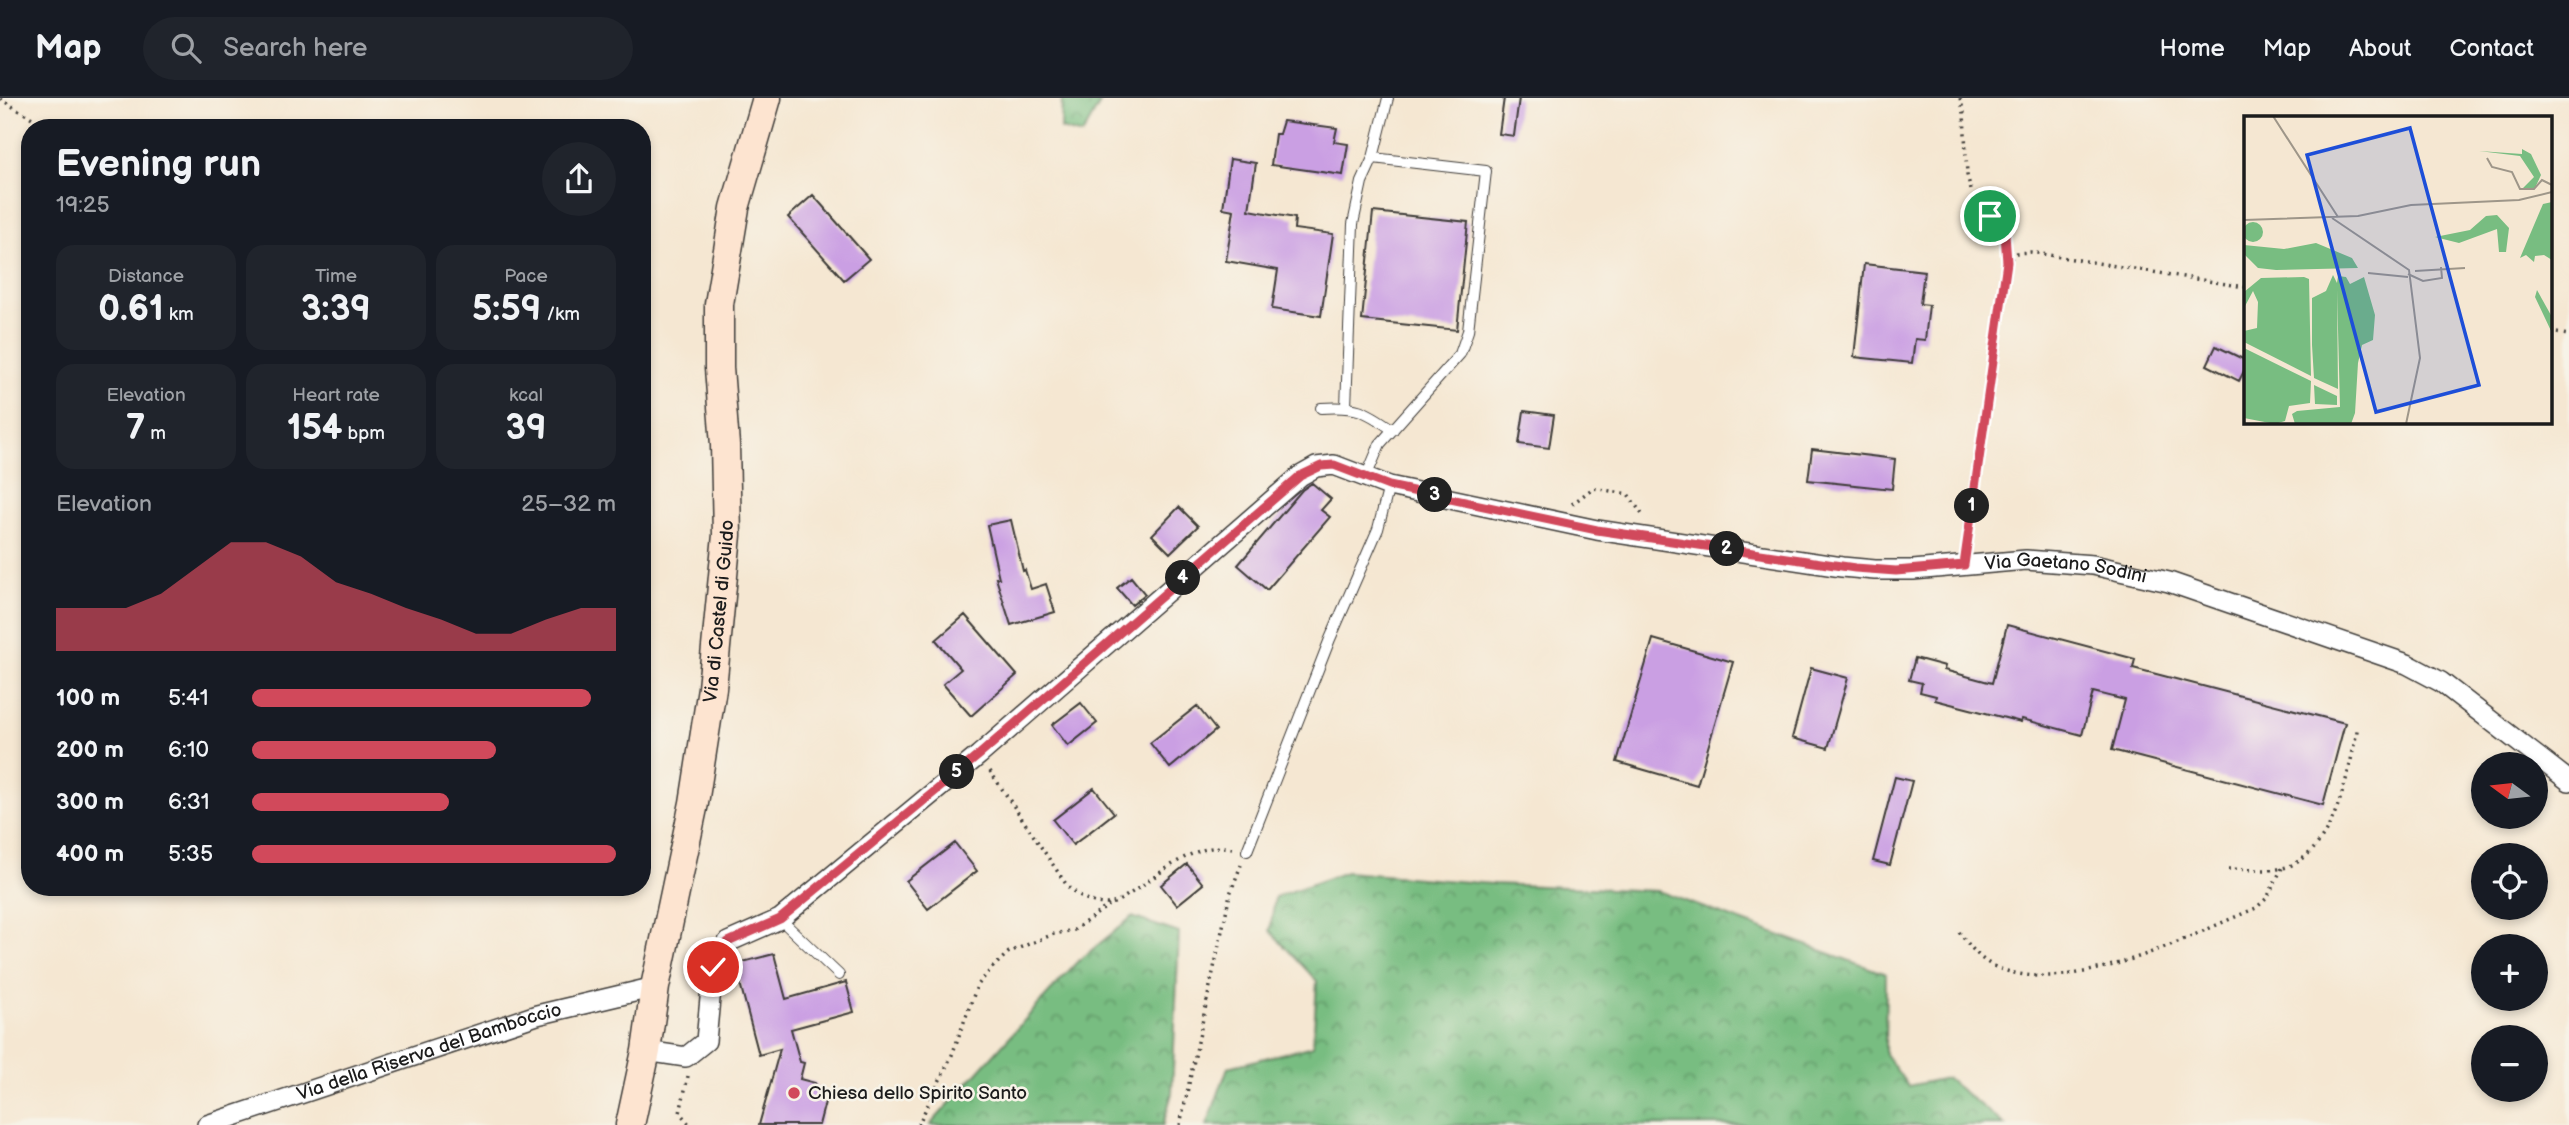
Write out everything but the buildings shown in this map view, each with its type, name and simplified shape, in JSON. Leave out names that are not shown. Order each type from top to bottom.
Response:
[{"type":"street","name":"Via di Castel di Guido","points":[[630,1125],[646,1051],[655,987],[694,803],[712,688],[727,535],[718,332],[722,276],[745,168],[767,98]]},
{"type":"street","name":"Via Gaetano Sodini","points":[[696,1049],[706,1041],[713,967],[728,942],[780,919],[979,755],[1303,473],[1326,464],[1389,486],[1550,520],[1650,538],[1855,568],[1896,571],[2039,560],[2093,565],[2134,573],[2169,582],[2407,664],[2441,682],[2569,781]]},
{"type":"street","name":"Via della Riserva del Bamboccio","points":[[207,1125],[537,1015],[655,987]]},
{"type":"street","points":[[646,1051],[686,1057],[696,1049]]},
{"type":"lane","points":[[1346,407],[1353,223],[1362,182],[1373,158],[1388,98]]},
{"type":"lane","points":[[1366,477],[1380,444],[1460,354],[1468,331],[1486,171],[1373,158]]},
{"type":"lane","points":[[1321,408],[1346,407],[1367,411],[1393,430]]},
{"type":"lane","points":[[1247,851],[1330,639],[1378,529],[1389,486]]},
{"type":"lane","points":[[780,919],[839,975]]},
{"type":"path","points":[[1960,98],[1964,113],[1969,182],[1978,199],[2005,234],[2007,262],[1964,565]]},
{"type":"path","points":[[0,99],[34,119]]},
{"type":"path","points":[[2007,262],[2016,253],[2030,252],[2244,287]]},
{"type":"path","points":[[1550,520],[1593,488],[1628,494],[1642,514],[1650,538]]},
{"type":"path","points":[[2228,869],[2282,868],[2300,860],[2312,848],[2332,820],[2345,787],[2358,726]]},
{"type":"path","points":[[979,755],[1068,887],[1085,900],[1109,905]]},
{"type":"path","points":[[918,1125],[952,1055],[977,986],[991,968],[1009,953],[1055,934],[1074,930],[1190,854],[1223,847],[1247,851],[1230,894],[1180,1125]]},
{"type":"path","points":[[1959,932],[1978,956],[1998,968],[2026,975],[2068,976],[2130,960],[2256,908],[2267,898],[2282,868]]},
{"type":"path","points":[[687,1124],[680,1113],[680,1104],[696,1049]]},
{"type":"green space","points":[[1062,98],[1103,98],[1082,135],[1061,129]]},
{"type":"green space","points":[[1346,872],[1493,884],[1658,891],[1886,974],[1885,1054],[1908,1086],[1946,1078],[2005,1125],[1207,1125],[1228,1067],[1313,1046],[1317,981],[1270,931],[1275,897]]},
{"type":"green space","points":[[1132,917],[1179,933],[1172,1093],[1163,1125],[930,1125],[1076,963]]},
{"type":"place","name":"Chiesa dello Spirito Santo","points":[[794,1093]]},
{"type":"route","points":[[713,967],[728,942],[780,919],[979,755],[1300,476],[1316,467],[1334,465],[1389,486],[1597,530],[1875,570],[1896,571],[1964,565],[2007,262],[2005,234],[1990,216]]}]
